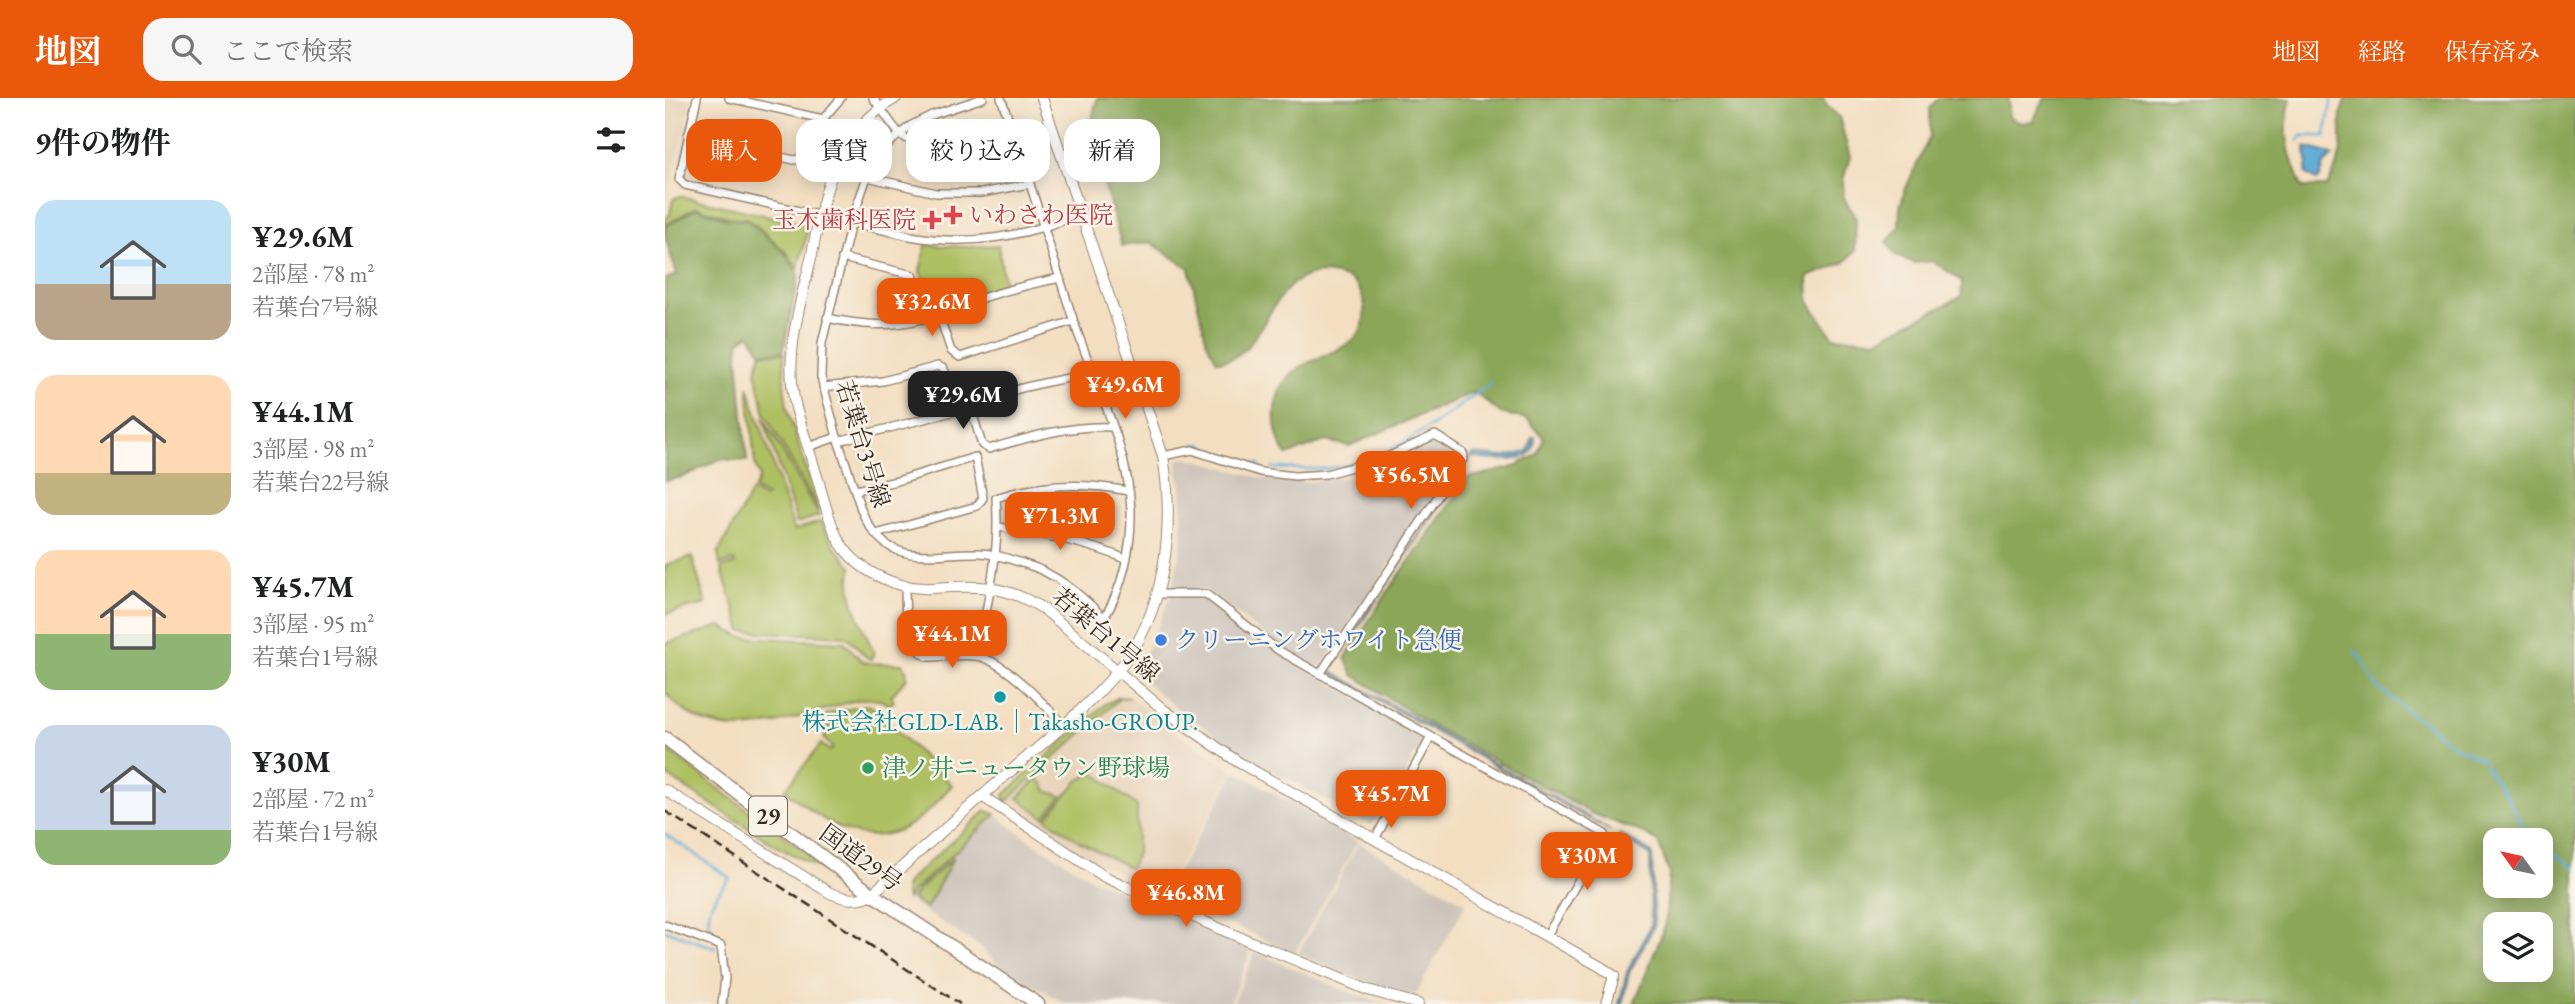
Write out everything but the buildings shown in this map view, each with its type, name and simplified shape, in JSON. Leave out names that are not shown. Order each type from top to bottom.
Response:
[{"type":"highway","name":"国道29号","points":[[665,738],[872,894],[1038,1004]]},
{"type":"street","points":[[692,119],[697,98]]},
{"type":"street","points":[[729,98],[823,119],[841,98]]},
{"type":"street","points":[[873,98],[900,134],[906,137]]},
{"type":"street","name":"若葉台1号線","points":[[896,98],[880,108],[858,129],[832,175],[820,216],[790,352],[792,391],[839,541],[864,567],[892,583],[905,587],[975,585],[1026,598],[1045,610],[1164,710],[1238,762],[1613,976],[1606,1004]]},
{"type":"street","name":"若葉台3号線","points":[[892,142],[900,134],[932,115],[983,98]]},
{"type":"street","name":"若葉台3号線","points":[[1001,98],[1008,119]]},
{"type":"street","points":[[665,790],[830,894],[854,900],[872,894],[1063,725],[1117,672],[1141,635],[1153,608],[1167,548],[1167,488],[1163,456],[1042,98]]},
{"type":"street","points":[[686,145],[679,179],[685,185],[944,241],[976,242],[1045,228],[1082,215]]},
{"type":"street","name":"若葉台3号線","points":[[865,182],[851,223],[822,343],[824,387],[838,439],[868,525],[888,546],[913,556],[980,553],[1028,564],[1050,574],[1104,618],[1120,583],[1126,559],[1131,511],[1124,466],[1029,184]]},
{"type":"street","points":[[889,182],[936,193],[981,193],[1029,184]]},
{"type":"street","points":[[827,318],[875,326],[903,324],[922,319],[925,311],[913,275],[842,258]]},
{"type":"street","points":[[1060,278],[1023,285],[976,299],[942,312],[940,318],[951,351],[960,357],[1073,321]]},
{"type":"street","points":[[808,447],[952,412],[957,402],[944,369],[938,366],[883,381],[824,387]]},
{"type":"street","points":[[1092,373],[1024,388],[982,401],[971,408],[982,445],[989,449],[1049,432],[1097,426],[1112,427]]},
{"type":"street","points":[[1163,456],[1192,450],[1260,472],[1295,476],[1326,474],[1358,467],[1385,458],[1431,435],[1463,453],[1462,462],[1320,674]]},
{"type":"street","points":[[856,491],[975,457],[983,498],[977,506],[876,534]]},
{"type":"street","points":[[977,656],[996,556],[999,527],[996,498],[1046,485],[1098,485],[1128,491]]},
{"type":"street","points":[[999,527],[1054,536],[1126,559]]},
{"type":"street","points":[[905,587],[911,643],[928,657],[977,656],[989,660],[1013,676],[1045,704],[1063,725]]},
{"type":"street","points":[[1157,594],[1206,594],[1278,650],[1605,834],[1545,937]]},
{"type":"street","points":[[1375,839],[1431,737]]},
{"type":"street","points":[[982,796],[1105,877],[1225,931],[1368,990],[1417,1004]]},
{"type":"street","points":[[665,925],[721,946],[725,978],[722,1004]]},
{"type":"shaded area","points":[[665,98],[691,98],[665,207]]},
{"type":"shaded area","points":[[1434,440],[1459,455],[1459,460],[1322,666],[1316,668],[1284,650],[1210,593],[1203,590],[1172,591],[1183,538],[1181,487],[1176,460],[1189,458],[1261,478],[1306,482],[1353,476]]},
{"type":"shaded area","points":[[1170,596],[1207,597],[1288,659],[1421,734],[1423,741],[1378,821],[1370,825],[1236,749],[1175,707],[1149,685],[1142,677],[1176,636],[1141,676],[1143,656]]},
{"type":"shaded area","points":[[1132,699],[1179,735],[1234,771],[1162,894],[1072,850],[1007,804],[1112,707],[1121,700]]},
{"type":"shaded area","points":[[1236,772],[1358,841],[1295,953],[1164,895]]},
{"type":"shaded area","points":[[996,815],[1026,838],[1094,880],[1251,951],[1229,1004],[1066,1004],[1012,973],[982,948],[916,906],[909,899],[914,891]]},
{"type":"shaded area","points":[[1359,843],[1466,903],[1415,996],[1361,980],[1298,954]]},
{"type":"shaded area","points":[[1255,952],[1351,993],[1387,1004],[1233,1004]]},
{"type":"green space","points":[[1097,98],[1824,98],[1826,105],[1839,117],[1850,157],[1843,180],[1844,198],[1856,219],[1855,251],[1844,263],[1808,277],[1809,302],[1833,337],[1876,340],[1961,297],[1962,281],[1933,261],[1914,263],[1896,255],[1887,242],[1899,227],[1900,207],[1930,136],[1930,108],[1938,98],[2009,98],[2009,117],[2021,123],[2033,121],[2045,98],[2291,98],[2287,133],[2297,175],[2302,187],[2327,187],[2340,154],[2341,117],[2347,98],[2575,98],[2575,1004],[1634,1004],[1666,917],[1669,873],[1658,842],[1641,832],[1593,814],[1434,727],[1353,675],[1345,658],[1388,591],[1468,478],[1511,468],[1537,455],[1544,438],[1527,419],[1501,413],[1474,392],[1349,446],[1325,441],[1287,455],[1281,444],[1275,420],[1278,395],[1292,374],[1302,366],[1338,350],[1356,337],[1365,315],[1358,288],[1347,278],[1318,273],[1299,279],[1284,293],[1249,345],[1235,357],[1217,361],[1207,343],[1189,268],[1150,242],[1122,246],[1103,182],[1160,182],[1160,119],[1092,119]]},
{"type":"green space","points":[[679,196],[804,224],[808,229],[798,269],[787,253],[748,218],[729,217],[696,207],[665,225],[673,199]]},
{"type":"green space","points":[[696,208],[728,219],[748,220],[786,254],[799,275],[783,351],[762,353],[749,334],[739,342],[747,461],[720,459],[683,477],[665,481],[665,279],[677,275],[665,236],[665,227]]},
{"type":"green space","points":[[926,245],[998,245],[1005,286],[945,307],[942,303],[943,308],[935,311],[920,271]]},
{"type":"green space","points":[[784,353],[787,407],[819,511],[765,414],[756,372],[761,354]]},
{"type":"green space","points":[[748,386],[794,530],[820,522],[835,547],[852,567],[850,578],[853,599],[874,653],[871,659],[845,636],[742,631],[721,568],[735,564],[734,561],[720,565],[718,553],[752,491],[764,498],[766,496],[754,489],[760,477],[755,465]]},
{"type":"green space","points":[[763,417],[819,516],[797,523]]},
{"type":"green space","points":[[692,557],[706,604],[665,614],[665,565]]},
{"type":"green space","points":[[720,626],[741,637],[844,642],[862,661],[902,664],[907,678],[891,696],[894,701],[890,705],[876,699],[862,699],[766,725],[723,727],[703,721],[683,710],[665,692],[665,644]]},
{"type":"green space","points":[[1119,697],[1130,698],[1120,698],[1005,803],[1004,795],[1105,704]]},
{"type":"green space","name":"津ノ井ニュータウン野球場","points":[[871,706],[952,785],[921,817],[902,829],[884,835],[849,832],[816,814],[785,790],[821,744],[830,751],[833,748],[824,739],[829,724],[827,714]]},
{"type":"green space","points":[[665,748],[840,878],[779,848],[665,774]]},
{"type":"green space","points":[[1094,773],[1137,806],[1137,854],[1130,868],[1080,842],[1046,818],[1079,780]]},
{"type":"green space","points":[[1037,779],[1047,791],[1062,796],[1044,817],[1018,798]]},
{"type":"green space","points":[[986,811],[996,814],[907,899],[905,887],[910,879]]},
{"type":"green space","points":[[954,857],[926,909],[912,899],[917,891]]},
{"type":"water","points":[[2305,147],[2333,156],[2324,164],[2317,181],[2306,173],[2308,163]]},
{"type":"water","points":[[1533,437],[1532,451],[1519,458],[1502,460],[1472,457],[1330,670],[1610,831],[1327,671],[1472,454],[1502,457],[1528,452]]},
{"type":"water","points":[[1620,834],[1652,853],[1654,926],[1629,973],[1622,1004],[1619,1004],[1627,972],[1651,925],[1650,855],[1619,837]]},
{"type":"waterway","points":[[2298,141],[2301,136],[2325,136],[2332,98]]},
{"type":"waterway","points":[[1273,468],[1330,468],[1368,459],[1424,431],[1492,382]]},
{"type":"waterway","points":[[1195,444],[1203,445],[1229,458],[1260,465]]},
{"type":"waterway","points":[[2355,651],[2377,687],[2419,720]]},
{"type":"waterway","points":[[2423,720],[2449,743],[2484,760]]},
{"type":"waterway","points":[[2485,764],[2524,828]]},
{"type":"waterway","points":[[665,834],[730,878],[712,902],[709,915],[711,931]]},
{"type":"waterway","points":[[2553,852],[2575,868]]},
{"type":"waterway","points":[[665,930],[715,948]]},
{"type":"waterway","points":[[726,1004],[729,978],[727,956]]},
{"type":"waterway","points":[[2136,1004],[2138,1000]]},
{"type":"railway","points":[[665,811],[960,1004]]},
{"type":"place","name":"いわさわ医院","points":[[953,215]]},
{"type":"place","name":"玉木歯科医院","points":[[932,220]]},
{"type":"place","name":"クリーニングホワイト急便","points":[[1161,640]]},
{"type":"place","name":"株式会社GLD-LAB.｜Takasho-GROUP.","points":[[1000,697]]},
{"type":"place","name":"津ノ井ニュータウン野球場","points":[[868,768]]}]
